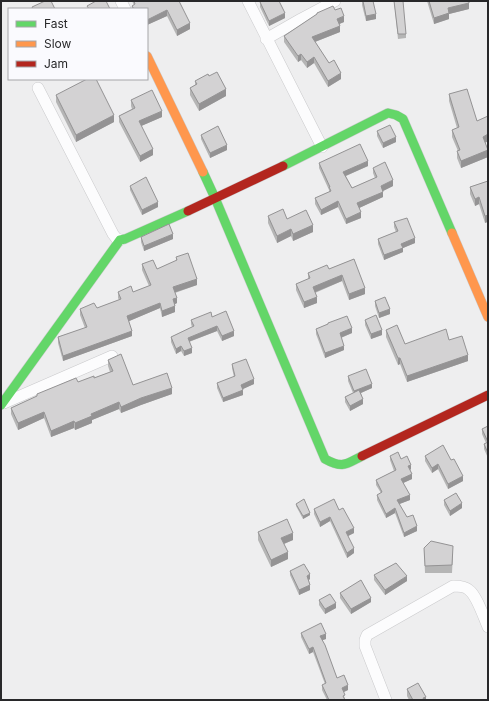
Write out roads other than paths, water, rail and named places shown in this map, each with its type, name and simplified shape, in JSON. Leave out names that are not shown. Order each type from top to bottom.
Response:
[{"type":"street","points":[[248,1],[322,147]]},
{"type":"street","points":[[266,39],[335,1]]},
{"type":"street","points":[[148,58],[215,198],[325,459],[334,464],[342,465],[488,395]]},
{"type":"street","points":[[38,88],[113,234],[120,240]]},
{"type":"street","points":[[2,404],[120,240],[215,198],[322,147],[388,113],[396,114],[403,119],[488,317]]},
{"type":"street","points":[[2,404],[112,356]]},
{"type":"street","points":[[386,700],[365,646],[367,635],[453,586],[461,586],[469,590],[475,598],[488,627]]}]
